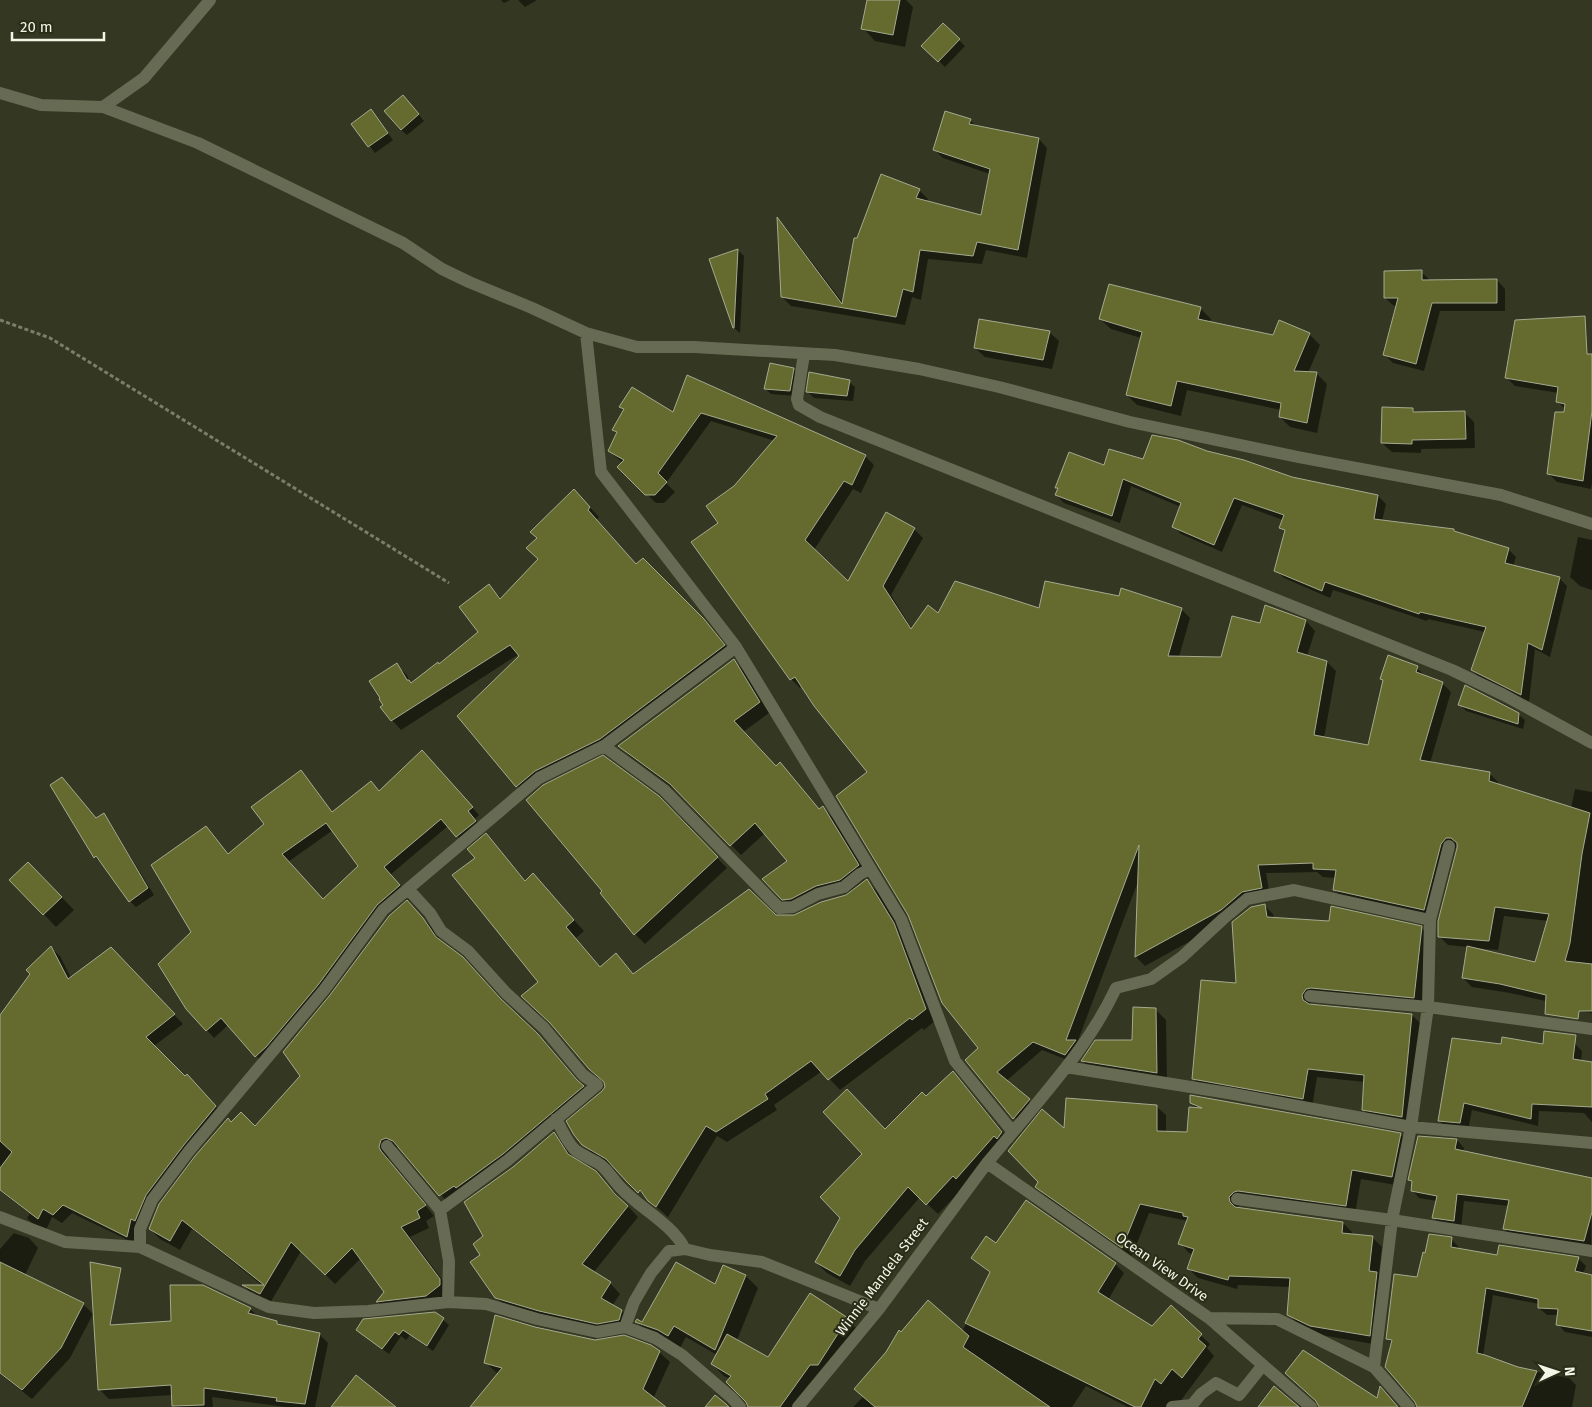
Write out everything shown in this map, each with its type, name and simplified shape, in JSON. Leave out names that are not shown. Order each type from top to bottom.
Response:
[{"type":"street","points":[[103,108],[144,78],[210,0]]},
{"type":"street","points":[[0,93],[41,105],[103,108],[198,143],[403,243],[442,269],[586,333],[637,347],[835,355],[919,369],[999,387],[1130,422],[1298,457],[1501,495],[1592,524]]},
{"type":"street","points":[[586,333],[600,472],[736,648],[901,919],[955,1061],[1013,1132]]},
{"type":"street","points":[[804,354],[797,399],[799,405],[820,417],[1452,670],[1504,694],[1592,743]]},
{"type":"street","points":[[140,1247],[140,1229],[152,1200],[189,1151],[324,990],[383,910],[539,778],[604,746],[736,648]]},
{"type":"street","points":[[604,746],[664,790],[779,908],[793,907],[818,894],[844,887],[860,874],[870,869]]},
{"type":"street","points":[[1374,1366],[1392,1220],[1411,1127],[1428,1007],[1430,920],[1449,846]]},
{"type":"street","points":[[408,889],[442,931],[468,951],[501,988],[544,1028],[583,1075],[597,1085],[508,1160],[440,1210]]},
{"type":"street","name":"Winnie Mandela Street","points":[[798,1407],[879,1309],[987,1162],[1066,1067],[1103,1015],[1116,988],[1151,979],[1182,957],[1222,919],[1247,899],[1294,890],[1430,920]]},
{"type":"street","points":[[1310,996],[1428,1007],[1592,1029]]},
{"type":"street","points":[[1066,1067],[1228,1093],[1411,1127],[1592,1143]]},
{"type":"street","points":[[556,1119],[574,1149],[599,1163],[609,1172],[620,1188],[653,1217],[669,1228],[680,1239],[686,1249]]},
{"type":"street","points":[[387,1146],[440,1210],[450,1261],[448,1302]]},
{"type":"street","name":"Ocean View Drive","points":[[987,1162],[1209,1318],[1311,1407]]},
{"type":"street","points":[[1237,1200],[1392,1220],[1592,1251]]},
{"type":"street","points":[[0,1217],[65,1242],[140,1247],[269,1307],[314,1312],[368,1310],[448,1302],[486,1304],[537,1319],[597,1332],[625,1328],[655,1338],[682,1355],[740,1407]]},
{"type":"street","points":[[625,1328],[634,1302],[651,1273],[669,1251],[686,1249],[710,1255],[762,1262],[879,1309]]},
{"type":"street","points":[[1209,1318],[1277,1319],[1374,1366],[1409,1407]]},
{"type":"street","points":[[1172,1407],[1192,1405],[1201,1394],[1216,1382],[1239,1395],[1264,1366]]},
{"type":"path","points":[[0,320],[50,338],[449,583]]},
{"type":"building","points":[[867,0],[900,0],[893,35],[861,29]]},
{"type":"building","points":[[943,23],[960,39],[938,62],[921,46]]},
{"type":"building","points":[[403,95],[419,114],[401,130],[384,111]]},
{"type":"building","points":[[371,109],[388,133],[368,147],[351,124]]},
{"type":"building","points":[[945,111],[971,119],[969,124],[1039,138],[1018,250],[977,242],[973,256],[920,250],[913,292],[903,289],[896,317],[781,297],[777,217],[842,304],[854,238],[857,238],[881,174],[920,189],[916,198],[981,215],[990,169],[933,150]]},
{"type":"building","points":[[738,249],[734,328],[733,328],[709,259]]},
{"type":"building","points":[[1422,270],[1422,280],[1497,279],[1497,303],[1432,303],[1416,364],[1383,355],[1398,298],[1384,298],[1384,271]]},
{"type":"building","points":[[1109,284],[1201,307],[1198,319],[1273,335],[1279,320],[1310,333],[1294,371],[1317,372],[1307,423],[1279,417],[1281,403],[1177,381],[1171,406],[1126,395],[1142,332],[1099,319]]},
{"type":"building","points":[[1585,316],[1587,354],[1592,354],[1592,411],[1583,481],[1547,474],[1555,412],[1564,412],[1565,404],[1556,402],[1558,387],[1505,378],[1515,320]]},
{"type":"building","points":[[979,319],[1050,331],[1043,360],[974,348]]},
{"type":"building","points":[[770,363],[794,368],[790,391],[764,389]]},
{"type":"building","points":[[809,372],[850,380],[847,396],[806,392]]},
{"type":"building","points":[[687,375],[866,455],[852,485],[844,481],[805,540],[848,581],[886,512],[915,528],[883,586],[911,629],[928,605],[938,613],[955,581],[1039,608],[1045,581],[1119,596],[1121,588],[1182,608],[1168,656],[1221,657],[1232,616],[1260,623],[1265,605],[1306,620],[1297,652],[1327,661],[1314,735],[1368,745],[1383,680],[1380,679],[1388,655],[1418,666],[1416,672],[1443,682],[1420,760],[1490,772],[1489,781],[1590,813],[1582,854],[1570,943],[1565,961],[1592,964],[1592,1011],[1579,1011],[1578,1019],[1545,1014],[1546,995],[1500,984],[1462,978],[1467,946],[1535,962],[1549,914],[1495,907],[1489,941],[1438,937],[1438,921],[1457,848],[1457,843],[1451,838],[1446,838],[1441,844],[1424,910],[1333,890],[1336,870],[1313,869],[1313,863],[1258,865],[1262,888],[1242,892],[1221,910],[1135,957],[1139,845],[1066,1040],[1076,1040],[1065,1055],[1033,1042],[997,1072],[1030,1099],[1013,1119],[965,1060],[978,1048],[942,1003],[908,915],[836,796],[867,772],[814,706],[795,677],[790,680],[691,542],[718,523],[706,506],[734,486],[777,436],[701,413],[658,473],[667,482],[655,495],[645,495],[617,467],[624,460],[608,451],[617,432],[612,430],[624,409],[619,407],[632,387],[673,412]]},
{"type":"building","points":[[1382,407],[1413,408],[1413,412],[1465,411],[1466,439],[1412,440],[1412,444],[1381,443]]},
{"type":"building","points":[[1152,435],[1178,440],[1207,451],[1244,460],[1292,477],[1378,495],[1374,519],[1454,529],[1454,531],[1509,548],[1505,563],[1560,577],[1542,650],[1528,643],[1521,695],[1471,670],[1486,627],[1420,612],[1419,614],[1325,582],[1322,591],[1274,571],[1285,530],[1279,528],[1284,515],[1234,498],[1214,545],[1172,527],[1181,503],[1123,479],[1112,516],[1055,495],[1058,488],[1055,488],[1069,452],[1104,465],[1109,449],[1143,459]]},
{"type":"building","points":[[574,489],[590,507],[588,510],[636,564],[643,558],[704,619],[725,645],[600,739],[535,771],[516,787],[457,716],[519,656],[510,645],[391,721],[380,707],[383,705],[369,681],[397,663],[407,680],[411,683],[438,662],[439,664],[478,632],[459,607],[489,584],[500,599],[538,559],[526,548],[537,538],[530,532]]},
{"type":"building","points":[[734,659],[760,702],[734,721],[776,766],[780,762],[819,809],[823,806],[859,865],[840,880],[816,886],[791,899],[782,900],[762,879],[787,861],[755,823],[730,846],[670,784],[618,746]]},
{"type":"building","points":[[1465,685],[1519,713],[1518,724],[1458,705]]},
{"type":"building","points":[[422,750],[473,807],[468,811],[476,821],[456,837],[441,819],[384,867],[400,885],[377,905],[318,985],[266,1047],[255,1057],[221,1018],[206,1031],[186,1009],[158,964],[191,932],[151,865],[206,826],[228,854],[264,824],[251,807],[301,770],[332,812],[371,781],[379,791]],"holes":[[[326,823],[358,866],[323,899],[282,854]]]},
{"type":"building","points":[[603,755],[659,796],[718,857],[634,935],[600,893],[602,891],[526,800],[543,785]]},
{"type":"building","points":[[62,777],[96,818],[104,813],[148,888],[129,902],[96,856],[94,858],[50,785]]},
{"type":"building","points":[[486,833],[525,881],[533,873],[574,920],[566,927],[600,967],[616,953],[633,974],[749,889],[776,915],[794,915],[821,902],[846,895],[867,879],[894,923],[926,1009],[912,1020],[910,1018],[828,1080],[811,1061],[765,1094],[768,1099],[716,1132],[706,1126],[656,1207],[648,1201],[640,1190],[638,1193],[606,1159],[582,1145],[574,1135],[566,1121],[602,1091],[605,1087],[604,1082],[589,1069],[550,1023],[521,996],[538,982],[452,875],[475,858],[467,849]]},
{"type":"building","points":[[28,862],[62,897],[43,915],[9,880]]},
{"type":"building","points":[[407,900],[436,937],[463,957],[500,998],[538,1034],[584,1086],[503,1154],[456,1188],[454,1186],[439,1196],[393,1141],[386,1138],[381,1140],[379,1147],[381,1151],[426,1205],[417,1211],[420,1218],[401,1227],[440,1279],[440,1285],[426,1296],[376,1302],[384,1292],[352,1248],[325,1275],[291,1242],[260,1294],[242,1285],[264,1285],[182,1220],[170,1241],[149,1229],[159,1204],[195,1156],[228,1118],[231,1122],[241,1112],[255,1126],[300,1076],[283,1052],[330,995],[389,916]]},
{"type":"building","points":[[1265,904],[1267,917],[1329,921],[1331,906],[1422,926],[1414,998],[1311,988],[1306,989],[1302,995],[1303,1000],[1309,1004],[1412,1014],[1402,1117],[1362,1110],[1364,1075],[1308,1069],[1303,1099],[1192,1079],[1201,980],[1236,983],[1232,922],[1251,907]]},
{"type":"building","points":[[51,946],[68,979],[111,947],[175,1014],[146,1037],[185,1076],[187,1074],[216,1106],[146,1195],[135,1221],[131,1219],[127,1237],[63,1205],[53,1215],[43,1209],[38,1219],[0,1190],[0,1168],[12,1152],[0,1141],[0,1015],[30,974],[26,970]]},
{"type":"building","points":[[1133,1007],[1156,1008],[1157,1073],[1081,1061],[1095,1040],[1132,1040]]},
{"type":"building","points":[[1544,1031],[1576,1035],[1573,1059],[1592,1062],[1592,1107],[1532,1104],[1531,1119],[1464,1103],[1460,1123],[1438,1121],[1452,1038],[1501,1044],[1502,1037],[1543,1044]]},
{"type":"building","points":[[953,1071],[1002,1132],[997,1139],[994,1136],[956,1179],[953,1176],[926,1205],[908,1187],[855,1250],[840,1276],[815,1262],[840,1218],[820,1197],[862,1154],[823,1112],[847,1089],[885,1129],[922,1092],[926,1096]]},
{"type":"building","points":[[1190,1095],[1401,1133],[1392,1177],[1352,1170],[1346,1206],[1238,1191],[1229,1197],[1230,1202],[1235,1207],[1343,1222],[1342,1233],[1373,1236],[1369,1271],[1377,1272],[1370,1336],[1310,1326],[1287,1315],[1290,1278],[1229,1276],[1228,1280],[1187,1269],[1194,1249],[1178,1244],[1188,1217],[1183,1216],[1183,1213],[1140,1204],[1122,1248],[1035,1187],[1038,1182],[1008,1151],[1042,1109],[1064,1128],[1066,1098],[1157,1105],[1157,1131],[1187,1132],[1189,1107],[1202,1108],[1190,1103]]},
{"type":"building","points":[[554,1132],[568,1154],[596,1171],[628,1206],[582,1264],[611,1282],[601,1298],[622,1310],[619,1320],[597,1324],[539,1311],[495,1298],[470,1262],[480,1255],[473,1244],[483,1236],[464,1202],[513,1167]]},
{"type":"building","points":[[1418,1136],[1457,1139],[1455,1149],[1592,1178],[1592,1212],[1584,1241],[1503,1229],[1509,1200],[1457,1194],[1454,1221],[1432,1218],[1437,1196],[1411,1191],[1412,1181],[1408,1180]]},
{"type":"building","points":[[1026,1200],[1116,1263],[1098,1292],[1152,1326],[1171,1305],[1202,1334],[1198,1339],[1206,1346],[1182,1378],[1172,1369],[1161,1384],[1155,1379],[1141,1407],[1135,1407],[965,1323],[990,1272],[971,1258],[986,1236],[996,1243]]},
{"type":"building","points":[[1429,1234],[1452,1237],[1451,1247],[1497,1255],[1499,1245],[1579,1257],[1575,1271],[1592,1275],[1592,1331],[1556,1325],[1558,1309],[1538,1308],[1538,1299],[1486,1288],[1477,1353],[1518,1367],[1537,1371],[1522,1407],[1417,1407],[1415,1402],[1385,1367],[1392,1340],[1386,1339],[1394,1274],[1417,1277]]},
{"type":"building","points":[[0,1262],[84,1303],[61,1348],[22,1390],[0,1373]]},
{"type":"building","points":[[90,1262],[121,1268],[110,1325],[171,1321],[170,1285],[203,1285],[251,1308],[248,1313],[277,1321],[277,1324],[320,1333],[305,1404],[276,1401],[277,1398],[204,1388],[204,1405],[172,1406],[171,1385],[98,1390]]},
{"type":"building","points":[[676,1262],[715,1284],[723,1265],[746,1275],[715,1350],[674,1326],[668,1336],[658,1330],[635,1322],[637,1319],[642,1322]]},
{"type":"building","points":[[810,1293],[848,1318],[818,1365],[810,1365],[780,1407],[748,1407],[746,1402],[726,1382],[731,1376],[711,1364],[727,1334],[768,1357]]},
{"type":"building","points":[[928,1300],[969,1336],[963,1347],[1050,1407],[875,1407],[854,1389],[886,1352],[899,1330],[901,1332]]},
{"type":"building","points":[[435,1312],[444,1318],[427,1346],[403,1330],[399,1335],[395,1332],[382,1349],[356,1330],[363,1319]]},
{"type":"building","points":[[495,1315],[535,1327],[595,1340],[624,1335],[651,1345],[660,1351],[643,1389],[666,1407],[470,1407],[502,1368],[484,1363]]},
{"type":"building","points":[[1303,1350],[1377,1398],[1380,1386],[1398,1407],[1319,1407],[1316,1401],[1285,1373]]},
{"type":"building","points":[[356,1375],[396,1407],[331,1407]]},
{"type":"building","points":[[1274,1386],[1299,1407],[1258,1407]]},
{"type":"building","points":[[715,1395],[726,1404],[729,1407],[705,1407]]}]
